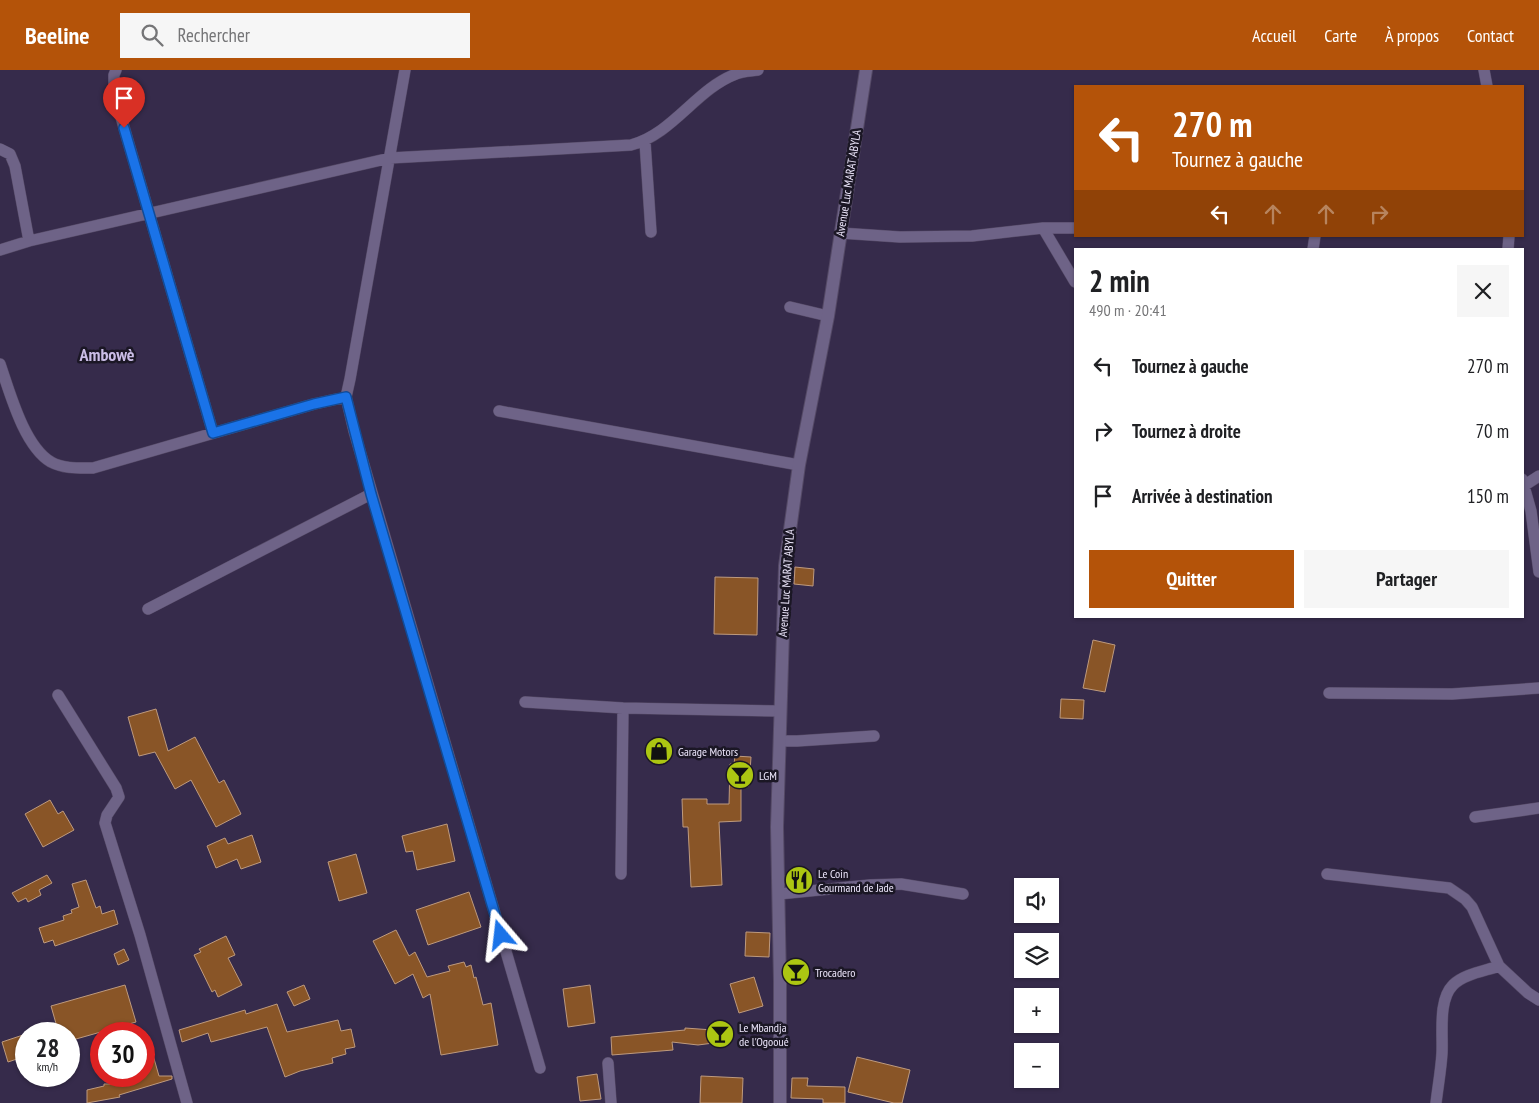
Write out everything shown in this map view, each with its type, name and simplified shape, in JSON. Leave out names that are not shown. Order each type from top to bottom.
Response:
[{"type":"street","points":[[116,70],[114,75],[114,93],[213,433]]},
{"type":"street","points":[[405,70],[346,397],[371,494],[540,1068]]},
{"type":"street","points":[[0,250],[29,241],[390,158],[631,145],[645,142],[660,132],[722,80],[738,73],[758,70]]},
{"type":"street","name":"Avenue Luc MARAT ABYLA","points":[[780,1103],[777,827],[785,566],[799,465],[828,316],[866,70]]},
{"type":"street","points":[[1484,70],[1488,85]]},
{"type":"street","points":[[645,142],[650,232]]},
{"type":"street","points":[[0,149],[10,154],[15,166],[29,241]]},
{"type":"street","points":[[840,233],[900,237],[972,236],[1043,228],[1074,228]]},
{"type":"street","points":[[1043,228],[1074,280]]},
{"type":"street","points":[[790,306],[828,316]]},
{"type":"street","points":[[0,364],[26,434],[51,462],[71,468],[93,468],[314,404],[346,397]]},
{"type":"street","points":[[499,411],[799,465]]},
{"type":"street","points":[[1539,476],[1524,482],[1526,505],[1539,572]]},
{"type":"street","points":[[148,609],[371,494]]},
{"type":"street","points":[[1329,693],[1452,694],[1539,688]]},
{"type":"street","points":[[58,695],[116,788],[119,797],[107,815],[105,823],[140,935],[187,1103]]},
{"type":"street","points":[[524,702],[623,708],[780,711]]},
{"type":"street","points":[[620,874],[623,708]]},
{"type":"street","points":[[780,741],[874,736]]},
{"type":"street","points":[[1475,817],[1539,808]]},
{"type":"street","points":[[1327,874],[1449,888],[1466,899],[1472,907],[1500,966],[1528,993],[1539,1000]]},
{"type":"street","points":[[778,894],[870,885],[901,884],[963,894]]},
{"type":"street","points":[[1436,1103],[1442,1053],[1443,1010],[1448,993],[1453,985],[1463,978],[1500,966]]},
{"type":"street","points":[[608,1063],[611,1103]]},
{"type":"building","points":[[795,567],[814,569],[813,586],[794,584]]},
{"type":"building","points":[[715,577],[758,578],[757,635],[714,634]]},
{"type":"building","points":[[1093,640],[1115,645],[1105,692],[1083,688]]},
{"type":"building","points":[[1061,699],[1084,700],[1083,719],[1060,718]]},
{"type":"building","points":[[156,709],[168,751],[195,737],[219,783],[224,780],[241,814],[216,827],[191,780],[175,789],[155,752],[139,756],[128,717]]},
{"type":"building","points":[[735,756],[751,757],[749,786],[741,786],[741,821],[719,822],[722,885],[691,887],[688,827],[683,827],[682,799],[707,799],[707,804],[729,804],[730,764],[734,764]]},
{"type":"building","points":[[50,800],[58,814],[63,811],[74,830],[43,847],[25,814]]},
{"type":"building","points":[[447,824],[455,861],[417,870],[413,851],[406,852],[402,836]]},
{"type":"building","points":[[252,835],[261,862],[241,869],[237,859],[216,868],[207,846],[225,838],[228,844]]},
{"type":"building","points":[[356,854],[367,893],[339,901],[328,862]]},
{"type":"building","points":[[47,875],[52,883],[39,890],[41,895],[28,902],[26,898],[18,902],[12,893]]},
{"type":"building","points":[[86,880],[96,908],[100,906],[102,914],[114,910],[118,924],[55,946],[53,940],[44,943],[39,928],[64,920],[63,916],[72,913],[71,910],[79,907],[72,884]]},
{"type":"building","points":[[469,892],[481,927],[428,945],[416,910]]},
{"type":"building","points":[[396,930],[409,956],[415,952],[427,977],[450,971],[448,966],[464,962],[466,967],[471,965],[483,1005],[491,1003],[498,1045],[441,1055],[430,994],[423,998],[413,974],[395,984],[373,941]]},
{"type":"building","points":[[746,932],[770,933],[769,957],[745,956]]},
{"type":"building","points":[[226,936],[235,955],[228,958],[242,985],[218,997],[215,990],[212,992],[194,955],[201,952],[199,949]]},
{"type":"building","points":[[124,949],[129,960],[118,965],[114,954]]},
{"type":"building","points":[[754,977],[763,1006],[739,1013],[730,984]]},
{"type":"building","points":[[125,985],[136,1022],[90,1022],[90,1035],[80,1038],[80,1022],[56,1022],[51,1006]]},
{"type":"building","points":[[304,985],[310,999],[294,1006],[287,992]]},
{"type":"building","points":[[590,985],[595,1023],[568,1027],[563,989]]},
{"type":"building","points":[[277,1004],[287,1032],[338,1020],[341,1031],[351,1029],[355,1047],[345,1049],[346,1054],[332,1058],[333,1063],[300,1071],[285,1077],[267,1027],[211,1042],[208,1033],[182,1042],[179,1030],[245,1010],[246,1014]]},
{"type":"building","points":[[727,1024],[729,1041],[698,1045],[672,1042],[673,1050],[612,1055],[611,1037],[685,1030],[685,1028],[713,1030],[712,1026]]},
{"type":"building","points":[[15,1038],[15,1060],[8,1062],[2,1042]]},
{"type":"building","points":[[857,1057],[910,1070],[902,1103],[894,1103],[848,1092]]},
{"type":"building","points":[[155,1062],[159,1076],[172,1076],[172,1079],[155,1084]]},
{"type":"building","points":[[597,1074],[601,1099],[580,1101],[577,1077]]},
{"type":"building","points":[[701,1076],[743,1078],[742,1103],[700,1103]]},
{"type":"building","points":[[792,1078],[808,1078],[807,1086],[845,1087],[845,1103],[823,1103],[823,1099],[791,1098]]},
{"type":"building","points":[[100,1087],[146,1087],[119,1095],[120,1097],[87,1103],[87,1090]]},
{"type":"place","name":"Garage Motors","points":[[659,751]]},
{"type":"place","name":"LGM","points":[[740,775]]},
{"type":"place","name":"Le Coin Gourmand de Jade","points":[[799,880]]},
{"type":"place","name":"Trocadero","points":[[796,972]]},
{"type":"place","name":"Le Mbandja de l'Ogooué","points":[[720,1034]]},
{"type":"district","name":"Ambowè","points":[[107,354]]},
{"type":"route","points":[[124,128],[213,433],[314,404],[346,397],[371,494],[501,935]]}]
